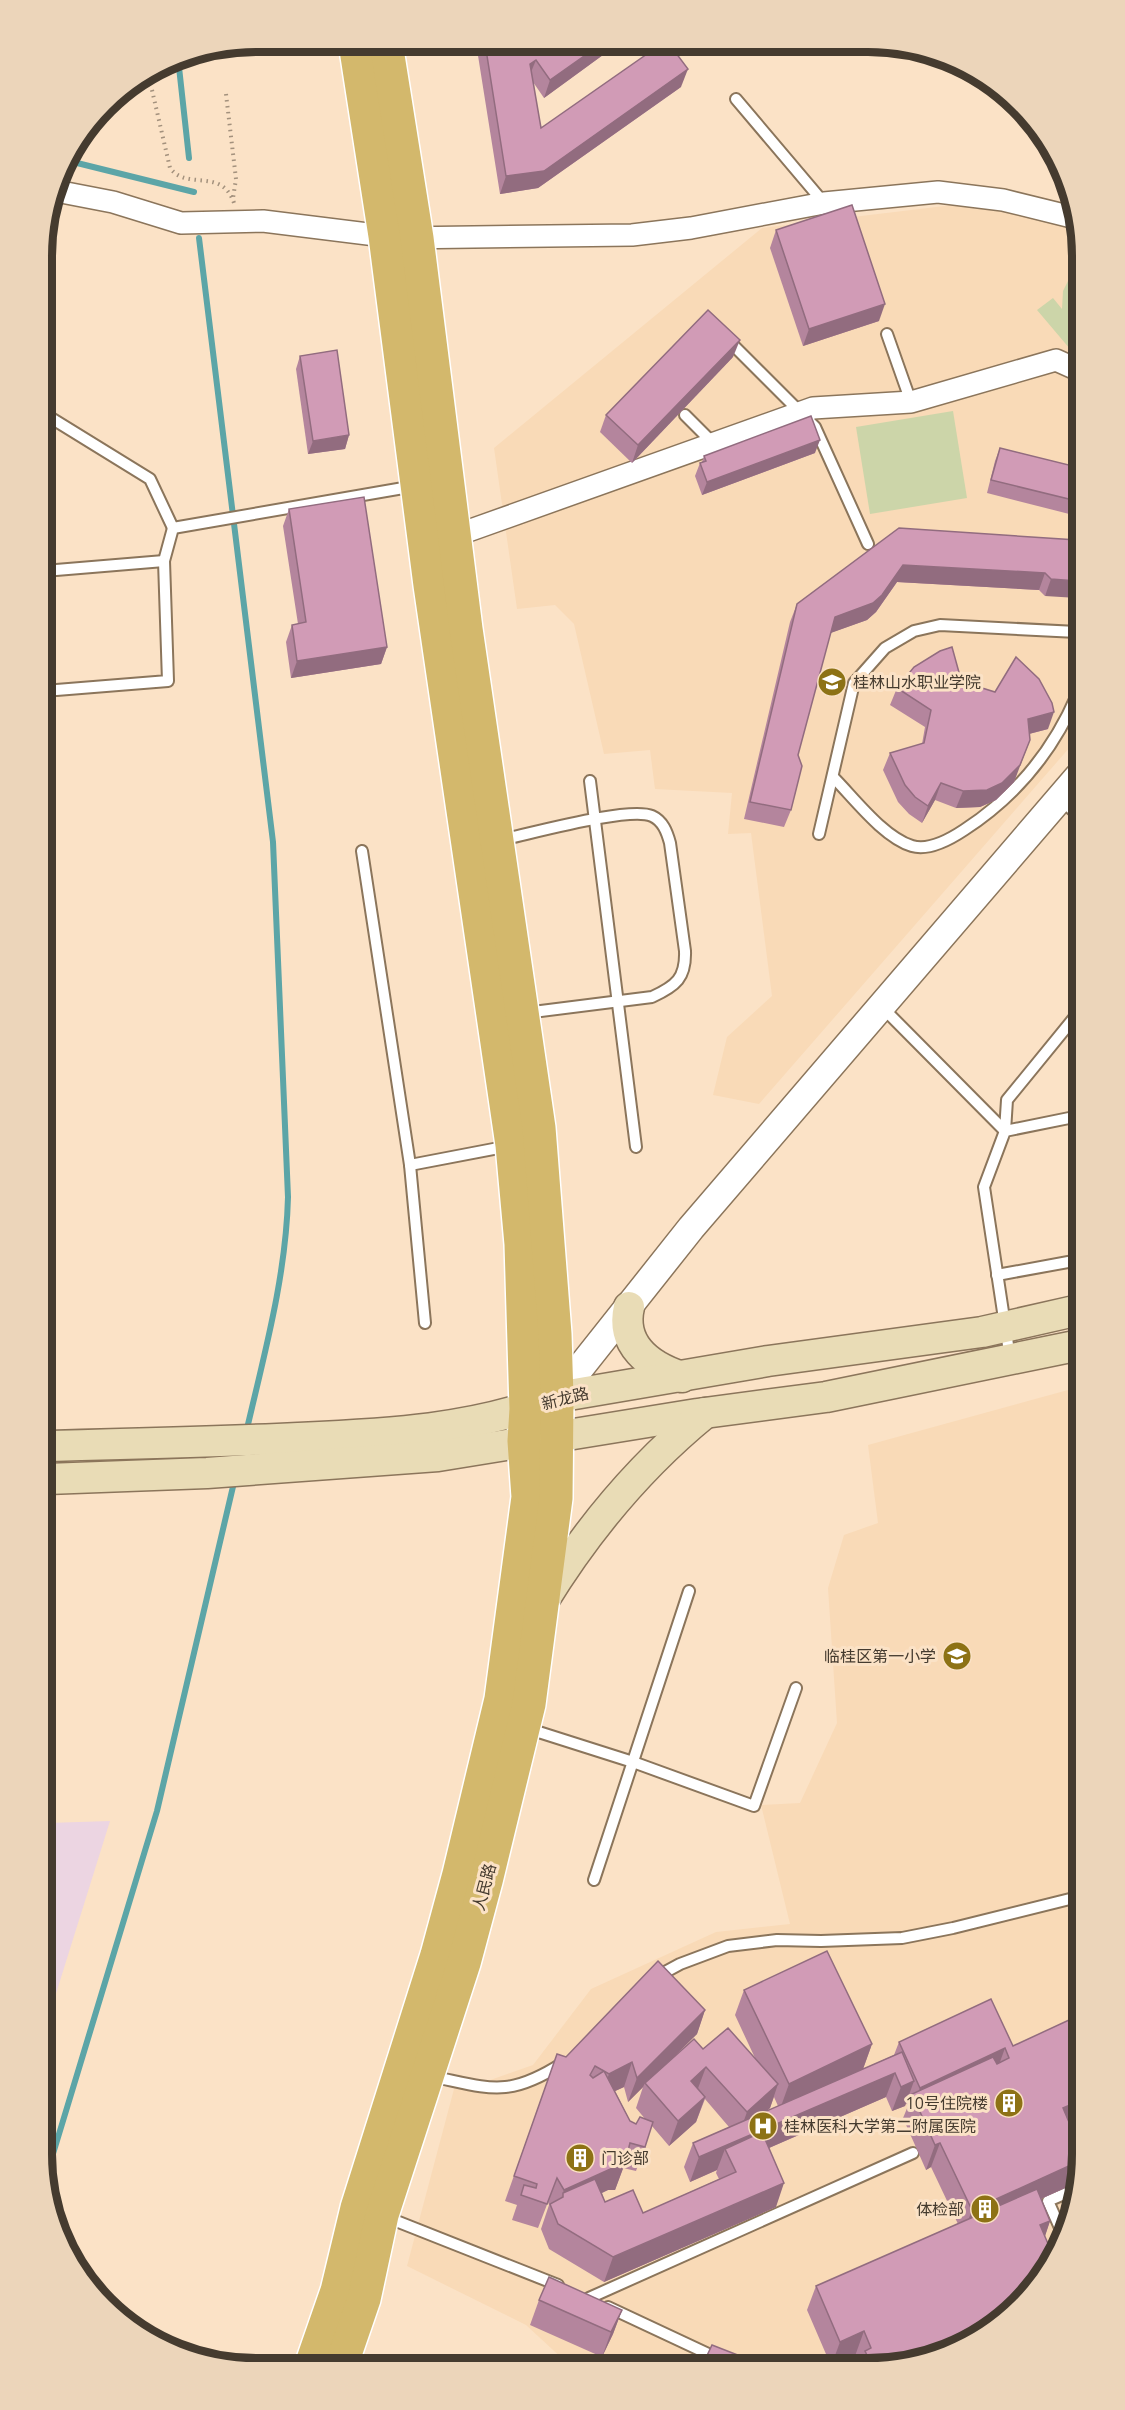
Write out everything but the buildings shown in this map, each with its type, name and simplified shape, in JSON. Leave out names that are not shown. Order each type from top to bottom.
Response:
[{"type":"main road","points":[[357,53],[401,237]]},
{"type":"main road","points":[[387,53],[401,237]]},
{"type":"main road","name":"人民路","points":[[401,237],[418,485],[512,1145],[521,1244],[528,1497],[510,1723]]},
{"type":"main road","name":"人民路","points":[[314,2358],[337,2291],[370,2212],[416,2072],[450,1909],[510,1723],[542,1603],[556,1498],[558,1397],[539,1128],[454,536],[401,237]]},
{"type":"main road","points":[[629,1307],[625,1322],[634,1347],[659,1369],[682,1377]]},
{"type":"main road","name":"新龙路","points":[[525,1425],[558,1397],[768,1361],[982,1332],[1072,1312]]},
{"type":"main road","name":"新龙路","points":[[52,1479],[207,1473],[452,1426],[525,1425],[556,1436],[826,1397],[1072,1347]]},
{"type":"main road","points":[[542,1603],[564,1567],[614,1501],[683,1431],[705,1413]]},
{"type":"main road","name":"新龙路","points":[[52,1446],[212,1442],[329,1451]]},
{"type":"main road","name":"人民路","points":[[344,2358],[364,2299],[370,2212]]},
{"type":"street","points":[[63,192],[113,201],[181,223],[240,221],[287,223],[401,237],[632,235],[691,228],[824,203],[908,193],[954,192],[1002,200],[1068,216]]},
{"type":"street","points":[[454,536],[802,412],[824,406],[911,402],[1056,360],[1072,367]]},
{"type":"street","points":[[558,1397],[691,1228],[881,1006],[1069,807]]},
{"type":"lane","points":[[736,99],[824,203]]},
{"type":"lane","points":[[723,334],[815,427],[868,544]]},
{"type":"lane","points":[[887,334],[911,402]]},
{"type":"lane","points":[[685,415],[714,444]]},
{"type":"lane","points":[[53,419],[150,478],[173,528],[164,561],[168,681],[53,689]]},
{"type":"lane","points":[[173,528],[418,485]]},
{"type":"lane","points":[[53,570],[164,561]]},
{"type":"lane","points":[[819,834],[854,683],[885,648],[914,631],[940,625],[1072,632]]},
{"type":"lane","points":[[833,777],[897,840],[917,847],[932,846],[953,837],[979,820],[1013,792],[1053,742],[1072,705]]},
{"type":"lane","points":[[590,781],[636,1147]]},
{"type":"lane","points":[[497,841],[627,813],[652,816],[661,822],[670,843],[686,965],[680,979],[667,990],[652,997],[522,1013]]},
{"type":"lane","points":[[362,851],[410,1165],[425,1323]]},
{"type":"lane","points":[[881,1006],[1005,1131]]},
{"type":"lane","points":[[1010,1361],[984,1187],[1005,1131],[1007,1100],[1072,1020]]},
{"type":"lane","points":[[1005,1131],[1072,1117]]},
{"type":"lane","points":[[410,1165],[512,1145]]},
{"type":"lane","points":[[997,1275],[1072,1261]]},
{"type":"lane","points":[[594,1880],[689,1591]]},
{"type":"lane","points":[[510,1723],[633,1762],[754,1806],[796,1688]]},
{"type":"lane","points":[[644,1986],[680,1964],[728,1946],[777,1940],[832,1941],[902,1938],[953,1928],[1072,1898]]},
{"type":"lane","points":[[416,2072],[497,2089],[531,2080],[572,2054]]},
{"type":"lane","points":[[716,2358],[584,2296],[913,2153]]},
{"type":"lane","points":[[1059,2226],[1048,2201],[1069,2192]]},
{"type":"lane","points":[[370,2212],[568,2289]]},
{"type":"path","points":[[152,90],[166,157],[173,172],[184,178],[214,182],[227,190],[233,199],[240,221]]},
{"type":"path","points":[[226,94],[236,179],[233,199]]},
{"type":"shaded area","name":"桂林山水职业学院","points":[[969,203],[1070,223],[1072,256],[1072,745],[759,1104],[713,1095],[727,1037],[772,996],[751,833],[728,834],[732,793],[655,789],[650,750],[604,754],[574,624],[555,605],[517,609],[494,448],[762,228]]},
{"type":"shaded area","name":"桂林医科大学第二附属医院","points":[[1072,1389],[1072,2167],[1069,2193],[1062,2219],[1045,2256],[1013,2298],[971,2329],[947,2342],[921,2351],[868,2358],[562,2358],[526,2325],[407,2266],[458,2074],[482,2083],[533,2065],[591,1989],[716,1932],[790,1924],[761,1805],[800,1803],[837,1723],[828,1588],[844,1535],[878,1523],[868,1445]]},
{"type":"shaded area","points":[[110,1821],[52,2006],[52,1823]]},
{"type":"green space","points":[[1072,273],[1072,351],[1037,310],[1053,298],[1062,309],[1063,291]]},
{"type":"green space","points":[[953,411],[967,498],[870,514],[856,427]]},
{"type":"waterway","points":[[179,68],[189,158]]},
{"type":"waterway","points":[[76,163],[194,192]]},
{"type":"waterway","points":[[199,238],[273,842],[288,1197],[279,1286],[246,1433]]},
{"type":"waterway","points":[[52,2156],[157,1811],[235,1478]]},
{"type":"place","name":"桂林山水职业学院","points":[[832,682]]},
{"type":"place","name":"临桂区第一小学","points":[[957,1656]]},
{"type":"place","name":"10号住院楼","points":[[1009,2103]]},
{"type":"place","name":"桂林医科大学第二附属医院","points":[[763,2126]]},
{"type":"place","name":"门诊部","points":[[580,2158]]},
{"type":"place","name":"体检部","points":[[985,2209]]}]
